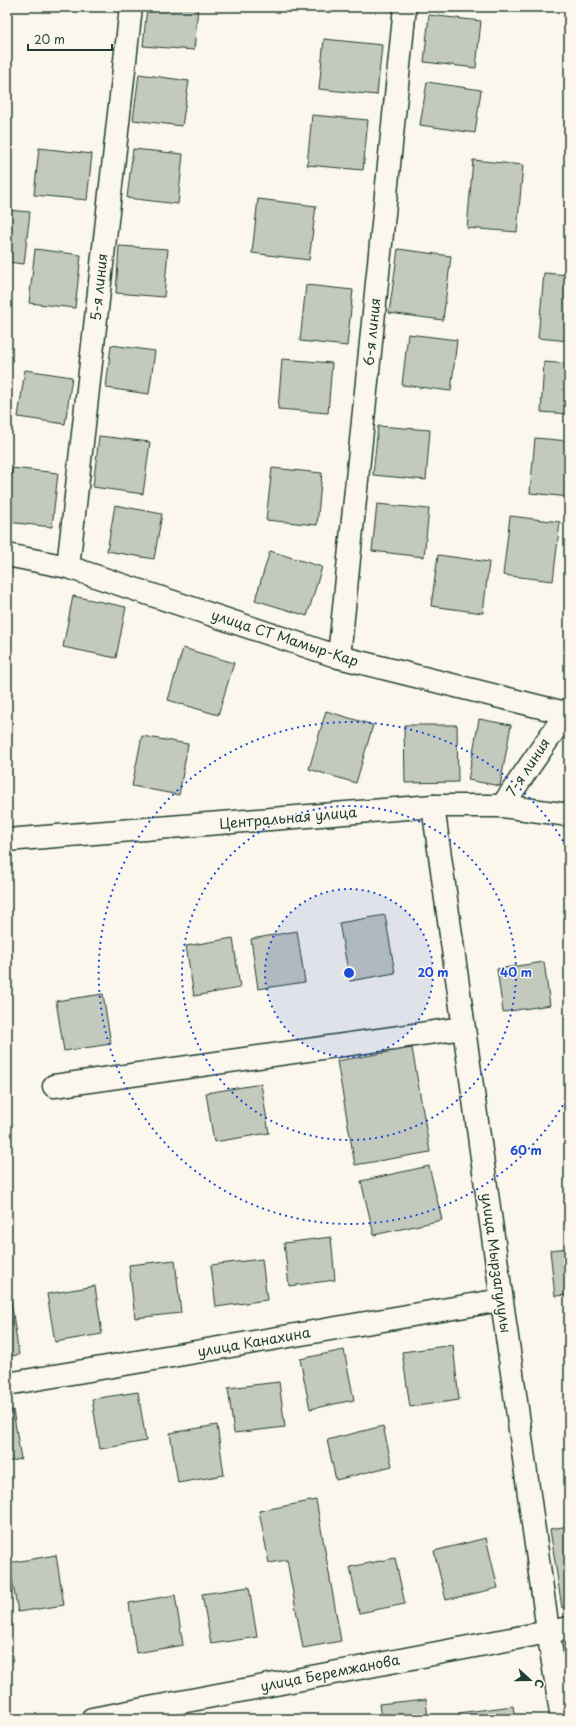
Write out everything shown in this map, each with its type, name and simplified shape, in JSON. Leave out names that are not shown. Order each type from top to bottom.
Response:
[{"type":"street","name":"5-я линия","points":[[68,567],[131,7]]},
{"type":"street","name":"6-я линия","points":[[339,657],[405,7]]},
{"type":"street","name":"улица СТ Мамыр-Кар","points":[[7,555],[68,567],[339,657],[567,711]]},
{"type":"street","name":"7-я линия","points":[[502,806],[567,711]]},
{"type":"street","name":"Центральная улица","points":[[7,840],[433,806],[502,806],[569,815]]},
{"type":"street","name":"улица Мырзагулулы","points":[[433,806],[501,1300],[562,1719]]},
{"type":"street","points":[[54,1086],[463,1028]]},
{"type":"street","name":"улица Канахина","points":[[7,1384],[501,1300]]},
{"type":"street","name":"улица Беремжанова","points":[[92,1719],[569,1628]]},
{"type":"building","points":[[147,7],[198,7],[194,50],[143,46]]},
{"type":"building","points":[[429,15],[481,21],[476,68],[424,62]]},
{"type":"building","points":[[324,39],[382,45],[377,95],[319,89]]},
{"type":"building","points":[[139,74],[189,81],[182,126],[133,120]]},
{"type":"building","points":[[427,82],[481,90],[475,133],[420,125]]},
{"type":"building","points":[[312,115],[368,120],[363,170],[307,165]]},
{"type":"building","points":[[39,148],[92,154],[87,200],[34,195]]},
{"type":"building","points":[[133,149],[183,154],[178,204],[127,198]]},
{"type":"building","points":[[473,160],[523,165],[517,232],[467,228]]},
{"type":"building","points":[[258,199],[316,206],[309,260],[252,253]]},
{"type":"building","points":[[7,210],[30,212],[24,264],[7,262]]},
{"type":"building","points":[[119,246],[168,249],[164,297],[116,293]]},
{"type":"building","points":[[35,249],[81,255],[75,308],[29,303]]},
{"type":"building","points":[[398,249],[451,256],[443,320],[389,313]]},
{"type":"building","points":[[544,273],[569,275],[569,341],[538,338]]},
{"type":"building","points":[[306,285],[353,290],[347,346],[300,341]]},
{"type":"building","points":[[408,334],[457,340],[451,391],[402,385]]},
{"type":"building","points":[[111,345],[155,351],[149,394],[106,388]]},
{"type":"building","points":[[282,359],[332,363],[328,413],[278,409]]},
{"type":"building","points":[[544,362],[569,364],[569,414],[541,412]]},
{"type":"building","points":[[25,370],[72,377],[65,424],[18,417]]},
{"type":"building","points":[[378,426],[430,430],[426,480],[373,475]]},
{"type":"building","points":[[99,436],[150,442],[143,494],[93,487]]},
{"type":"building","points":[[535,438],[569,441],[569,497],[530,493]]},
{"type":"building","points":[[12,468],[58,473],[52,527],[7,522]]},
{"type":"building","points":[[272,468],[322,473],[317,525],[266,520]]},
{"type":"building","points":[[377,504],[429,509],[424,557],[372,551]]},
{"type":"building","points":[[115,505],[162,514],[154,559],[107,551]]},
{"type":"building","points":[[510,516],[560,522],[553,581],[503,575]]},
{"type":"building","points":[[270,551],[322,567],[307,616],[255,600]]},
{"type":"building","points":[[438,555],[489,562],[483,613],[431,606]]},
{"type":"building","points":[[73,596],[126,607],[116,658],[63,647]]},
{"type":"building","points":[[183,648],[234,663],[218,715],[168,700]]},
{"type":"building","points":[[326,711],[373,725],[356,783],[309,769]]},
{"type":"building","points":[[479,719],[511,725],[500,786],[468,780]]},
{"type":"building","points":[[404,725],[457,725],[458,782],[405,783]]},
{"type":"building","points":[[142,736],[188,744],[179,795],[132,786]]},
{"type":"building","points":[[385,915],[395,973],[350,981],[339,923]]},
{"type":"building","points":[[297,931],[305,982],[258,989],[251,939]]},
{"type":"building","points":[[233,938],[240,988],[194,996],[186,946]]},
{"type":"building","points":[[544,962],[550,1005],[503,1012],[497,969]]},
{"type":"building","points":[[103,994],[111,1044],[64,1051],[56,1001]]},
{"type":"building","points":[[412,1048],[430,1152],[355,1165],[337,1061]]},
{"type":"building","points":[[261,1084],[269,1133],[214,1142],[206,1093]]},
{"type":"building","points":[[429,1166],[442,1220],[374,1235],[361,1181]]},
{"type":"building","points":[[331,1237],[335,1280],[289,1286],[284,1243]]},
{"type":"building","points":[[569,1248],[569,1295],[555,1296],[550,1250]]},
{"type":"building","points":[[262,1259],[267,1300],[216,1307],[211,1265]]},
{"type":"building","points":[[175,1260],[181,1313],[135,1318],[129,1265]]},
{"type":"building","points":[[95,1286],[102,1334],[55,1342],[47,1294]]},
{"type":"building","points":[[7,1301],[11,1301],[19,1355],[7,1356]]},
{"type":"building","points":[[453,1345],[459,1400],[410,1407],[402,1352]]},
{"type":"building","points":[[344,1350],[354,1400],[310,1409],[300,1359]]},
{"type":"building","points":[[279,1382],[285,1427],[234,1433],[228,1388]]},
{"type":"building","points":[[138,1392],[146,1441],[100,1449],[92,1399]]},
{"type":"building","points":[[13,1410],[21,1459],[7,1462],[7,1411]]},
{"type":"building","points":[[217,1425],[224,1475],[178,1483],[170,1433]]},
{"type":"building","points":[[383,1426],[392,1466],[336,1480],[327,1440]]},
{"type":"building","points":[[316,1500],[341,1641],[303,1648],[287,1560],[269,1563],[259,1511]]},
{"type":"building","points":[[569,1526],[569,1607],[562,1608],[550,1529]]},
{"type":"building","points":[[486,1538],[498,1588],[446,1600],[434,1551]]},
{"type":"building","points":[[56,1555],[64,1605],[18,1612],[9,1563]]},
{"type":"building","points":[[395,1558],[405,1604],[359,1613],[350,1567]]},
{"type":"building","points":[[249,1587],[257,1637],[211,1644],[202,1594]]},
{"type":"building","points":[[175,1595],[183,1645],[136,1653],[129,1603]]},
{"type":"building","points":[[426,1699],[428,1719],[381,1719],[379,1704]]},
{"type":"building","points":[[513,1706],[515,1719],[459,1719],[458,1713]]}]
